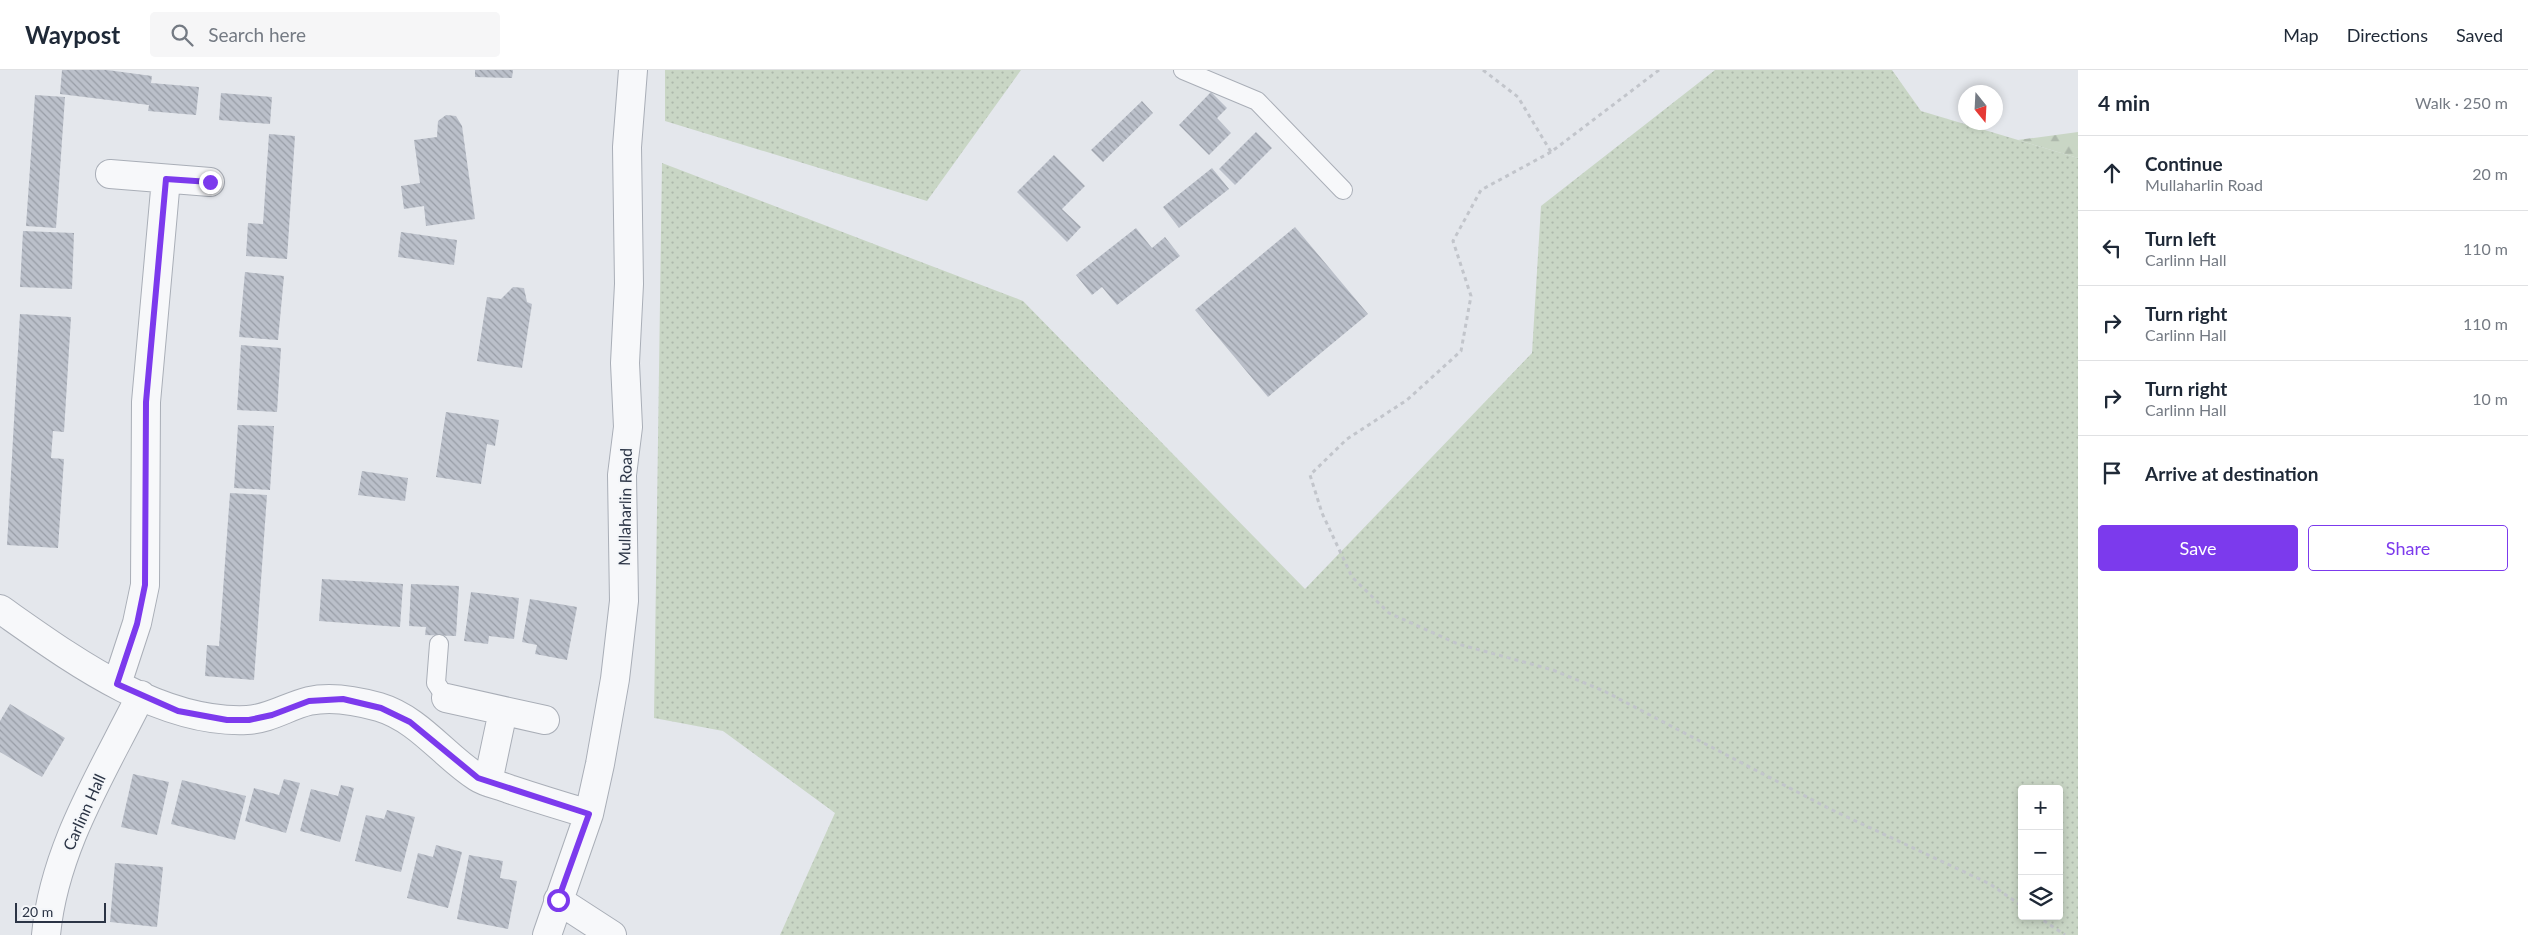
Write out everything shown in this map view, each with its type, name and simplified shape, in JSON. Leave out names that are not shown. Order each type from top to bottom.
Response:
[{"type":"street","name":"Mullaharlin Road","points":[[547,935],[589,814],[615,679],[624,601],[622,475],[628,427],[626,362],[629,284],[627,147],[634,70]]},
{"type":"street","points":[[110,174],[210,182]]},
{"type":"street","name":"Carlinn Hall","points":[[46,935],[48,910],[57,871],[90,795],[129,689],[137,624],[145,585],[146,402],[166,179]]},
{"type":"street","points":[[0,609],[49,644],[129,689],[178,711],[227,720],[249,720],[272,715],[309,701],[343,699],[381,708],[410,722],[478,778],[589,814]]},
{"type":"street","points":[[446,698],[545,720]]},
{"type":"street","points":[[488,782],[503,711]]},
{"type":"street","points":[[558,900],[612,935]]},
{"type":"lane","points":[[1183,70],[1257,101],[1343,190]]},
{"type":"lane","points":[[439,644],[436,683],[446,698]]},
{"type":"path","points":[[1484,70],[1518,97],[1551,152]]},
{"type":"path","points":[[1659,70],[1551,152],[1481,190],[1453,242],[1471,296],[1461,351],[1407,400],[1347,439],[1310,475],[1322,513],[1352,578],[1389,613],[1458,644],[1553,670],[1604,691],[1830,809],[1990,884],[2018,903]]},
{"type":"path","points":[[2043,920],[2065,935]]},
{"type":"green space","points":[[665,70],[1021,70],[927,201],[665,121]]},
{"type":"green space","points":[[1715,70],[1892,70],[1921,111],[1958,122],[1958,130],[1984,130],[2078,158],[2078,935],[780,935],[835,813],[723,731],[654,718],[662,163],[1023,301],[1305,589],[1532,353],[1541,206]]},
{"type":"green space","points":[[2078,132],[2078,158],[2018,140]]},
{"type":"building","points":[[62,70],[107,70],[152,76],[151,83],[199,87],[196,115],[148,111],[149,105],[60,94]]},
{"type":"building","points":[[475,70],[513,70],[512,78],[475,77]]},
{"type":"building","points":[[1211,92],[1227,108],[1217,118],[1231,133],[1209,155],[1179,125]]},
{"type":"building","points":[[221,93],[272,97],[270,124],[219,120]]},
{"type":"building","points":[[35,95],[65,97],[56,228],[26,226]]},
{"type":"building","points":[[1142,101],[1153,113],[1103,162],[1091,150]]},
{"type":"building","points":[[446,115],[456,116],[462,126],[475,219],[426,226],[424,206],[404,209],[401,186],[420,183],[414,140],[437,137],[438,121]]},
{"type":"building","points":[[1256,132],[1272,148],[1235,185],[1219,169]]},
{"type":"building","points":[[269,134],[295,136],[287,259],[246,256],[248,223],[263,224]]},
{"type":"building","points":[[1054,155],[1085,186],[1062,209],[1081,227],[1067,242],[1017,192]]},
{"type":"building","points":[[1212,168],[1229,189],[1179,228],[1163,207]]},
{"type":"building","points":[[1295,227],[1368,314],[1268,397],[1195,310]]},
{"type":"building","points":[[1136,228],[1152,248],[1165,237],[1180,256],[1117,305],[1102,287],[1092,295],[1076,275]]},
{"type":"building","points":[[23,231],[74,233],[72,289],[20,287]]},
{"type":"building","points":[[401,232],[457,240],[454,265],[398,257]]},
{"type":"building","points":[[245,272],[284,276],[278,340],[239,337]]},
{"type":"building","points":[[513,287],[524,288],[527,302],[532,304],[522,368],[477,361],[487,297],[501,299]]},
{"type":"building","points":[[20,314],[71,317],[64,432],[53,431],[51,458],[64,459],[58,548],[7,545]]},
{"type":"building","points":[[241,345],[281,348],[277,412],[237,410]]},
{"type":"building","points":[[446,412],[499,420],[495,446],[487,444],[481,484],[436,477]]},
{"type":"building","points":[[238,425],[274,426],[270,490],[234,488]]},
{"type":"building","points":[[362,471],[408,478],[405,501],[358,495]]},
{"type":"building","points":[[230,493],[267,495],[254,680],[205,676],[207,645],[219,646]]},
{"type":"building","points":[[322,579],[403,584],[400,627],[319,621]]},
{"type":"building","points":[[411,584],[459,586],[456,636],[425,635],[426,627],[409,626]]},
{"type":"building","points":[[471,592],[519,598],[514,639],[489,636],[488,644],[464,641]]},
{"type":"building","points":[[530,599],[577,607],[567,660],[535,654],[537,645],[522,642]]},
{"type":"building","points":[[10,704],[65,738],[42,777],[0,752],[0,721]]},
{"type":"building","points":[[133,774],[169,782],[157,835],[121,827]]},
{"type":"building","points":[[284,779],[300,783],[286,833],[245,821],[254,788],[279,795]]},
{"type":"building","points":[[182,780],[246,796],[235,840],[171,824]]},
{"type":"building","points":[[341,785],[354,788],[340,842],[300,831],[311,789],[338,796]]},
{"type":"building","points":[[387,810],[415,817],[401,872],[355,861],[366,815],[384,819]]},
{"type":"building","points":[[436,845],[462,852],[448,908],[407,898],[418,853],[433,857]]},
{"type":"building","points":[[469,855],[503,861],[500,878],[517,881],[508,929],[457,919]]},
{"type":"building","points":[[115,863],[163,867],[157,927],[110,922]]},
{"type":"route","points":[[210,182],[166,179],[146,402],[145,585],[137,624],[124,668],[117,684],[158,704],[178,711],[227,720],[249,720],[272,715],[309,701],[343,699],[381,708],[410,722],[478,778],[589,814],[558,900]]}]
